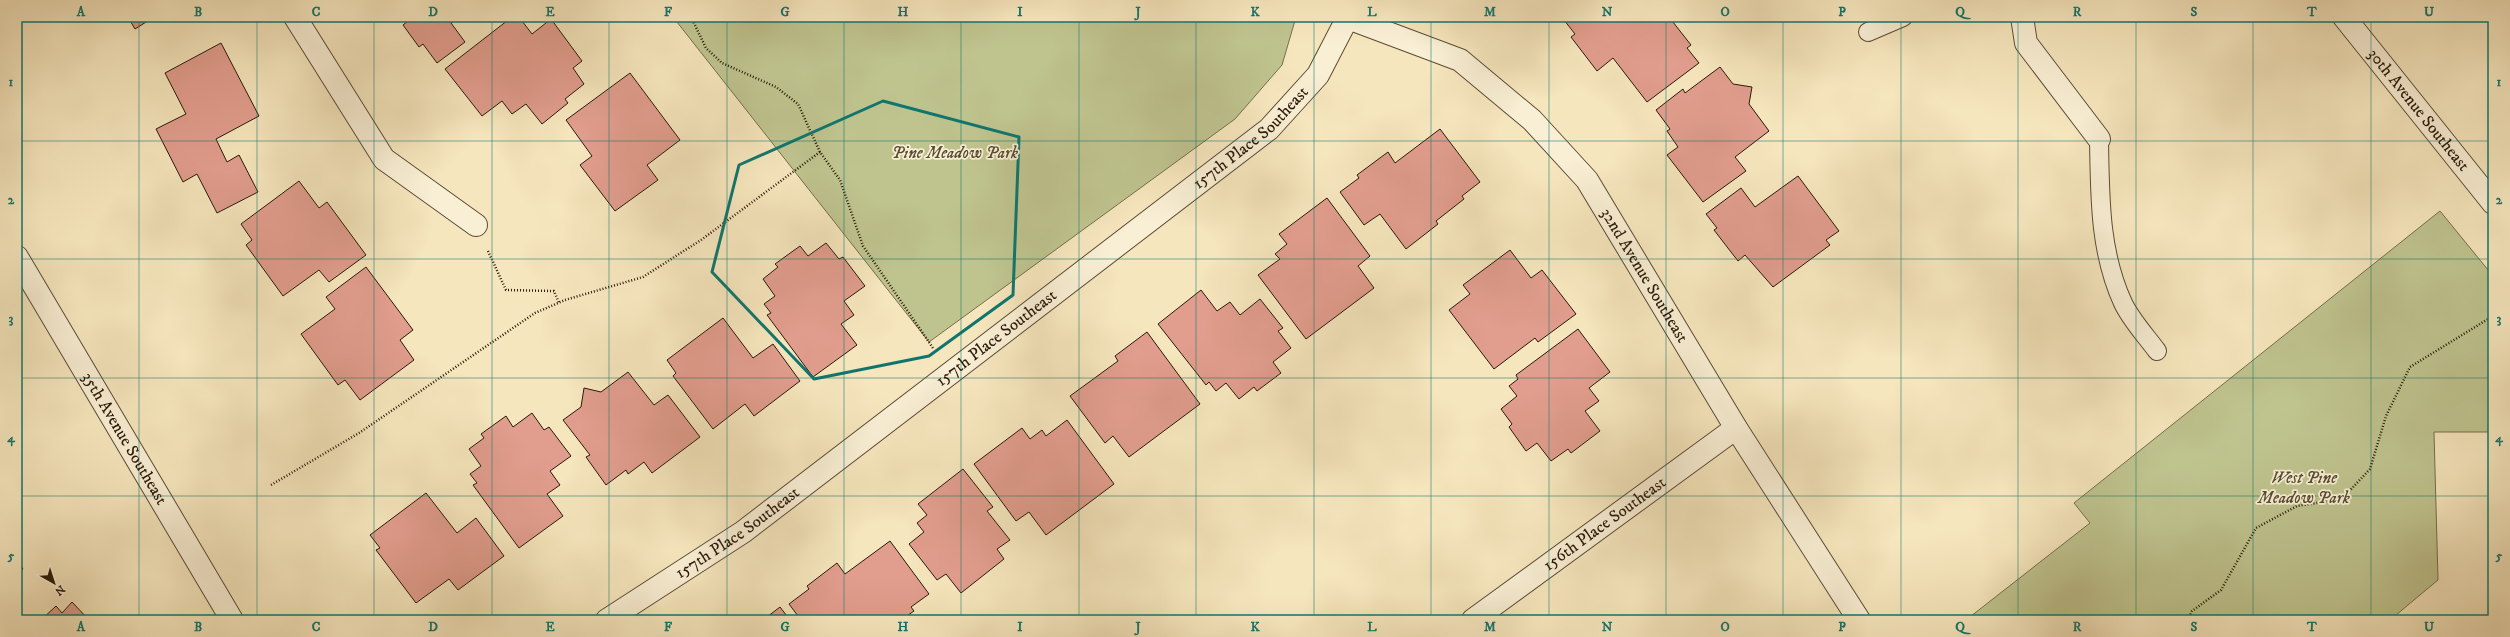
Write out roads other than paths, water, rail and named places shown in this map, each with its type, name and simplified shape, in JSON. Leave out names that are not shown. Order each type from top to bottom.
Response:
[{"type":"street","points":[[295,17],[384,159],[476,225]]},
{"type":"street","name":"157th Place Southeast","points":[[607,620],[743,532],[1269,129],[1318,75],[1348,17]]},
{"type":"street","name":"32nd Avenue Southeast","points":[[1348,17],[1460,60],[1532,120],[1587,180],[1736,428],[1859,620]]},
{"type":"street","points":[[2022,17],[2026,43],[2099,139]]},
{"type":"street","name":"30th Avenue Southeast","points":[[2344,17],[2493,203]]},
{"type":"street","name":"35th Avenue Southeast","points":[[17,257],[232,620]]},
{"type":"street","name":"156th Place Southeast","points":[[1473,620],[1736,428]]},
{"type":"lane","points":[[1868,32],[1903,17]]},
{"type":"lane","points":[[2099,139],[2100,203],[2104,246],[2124,304],[2157,351]]},
{"type":"park label","name":"Pine Meadow Park","points":[[955,153]]},
{"type":"park label","name":"West Pine Meadow Park","points":[[2304,488]]}]
